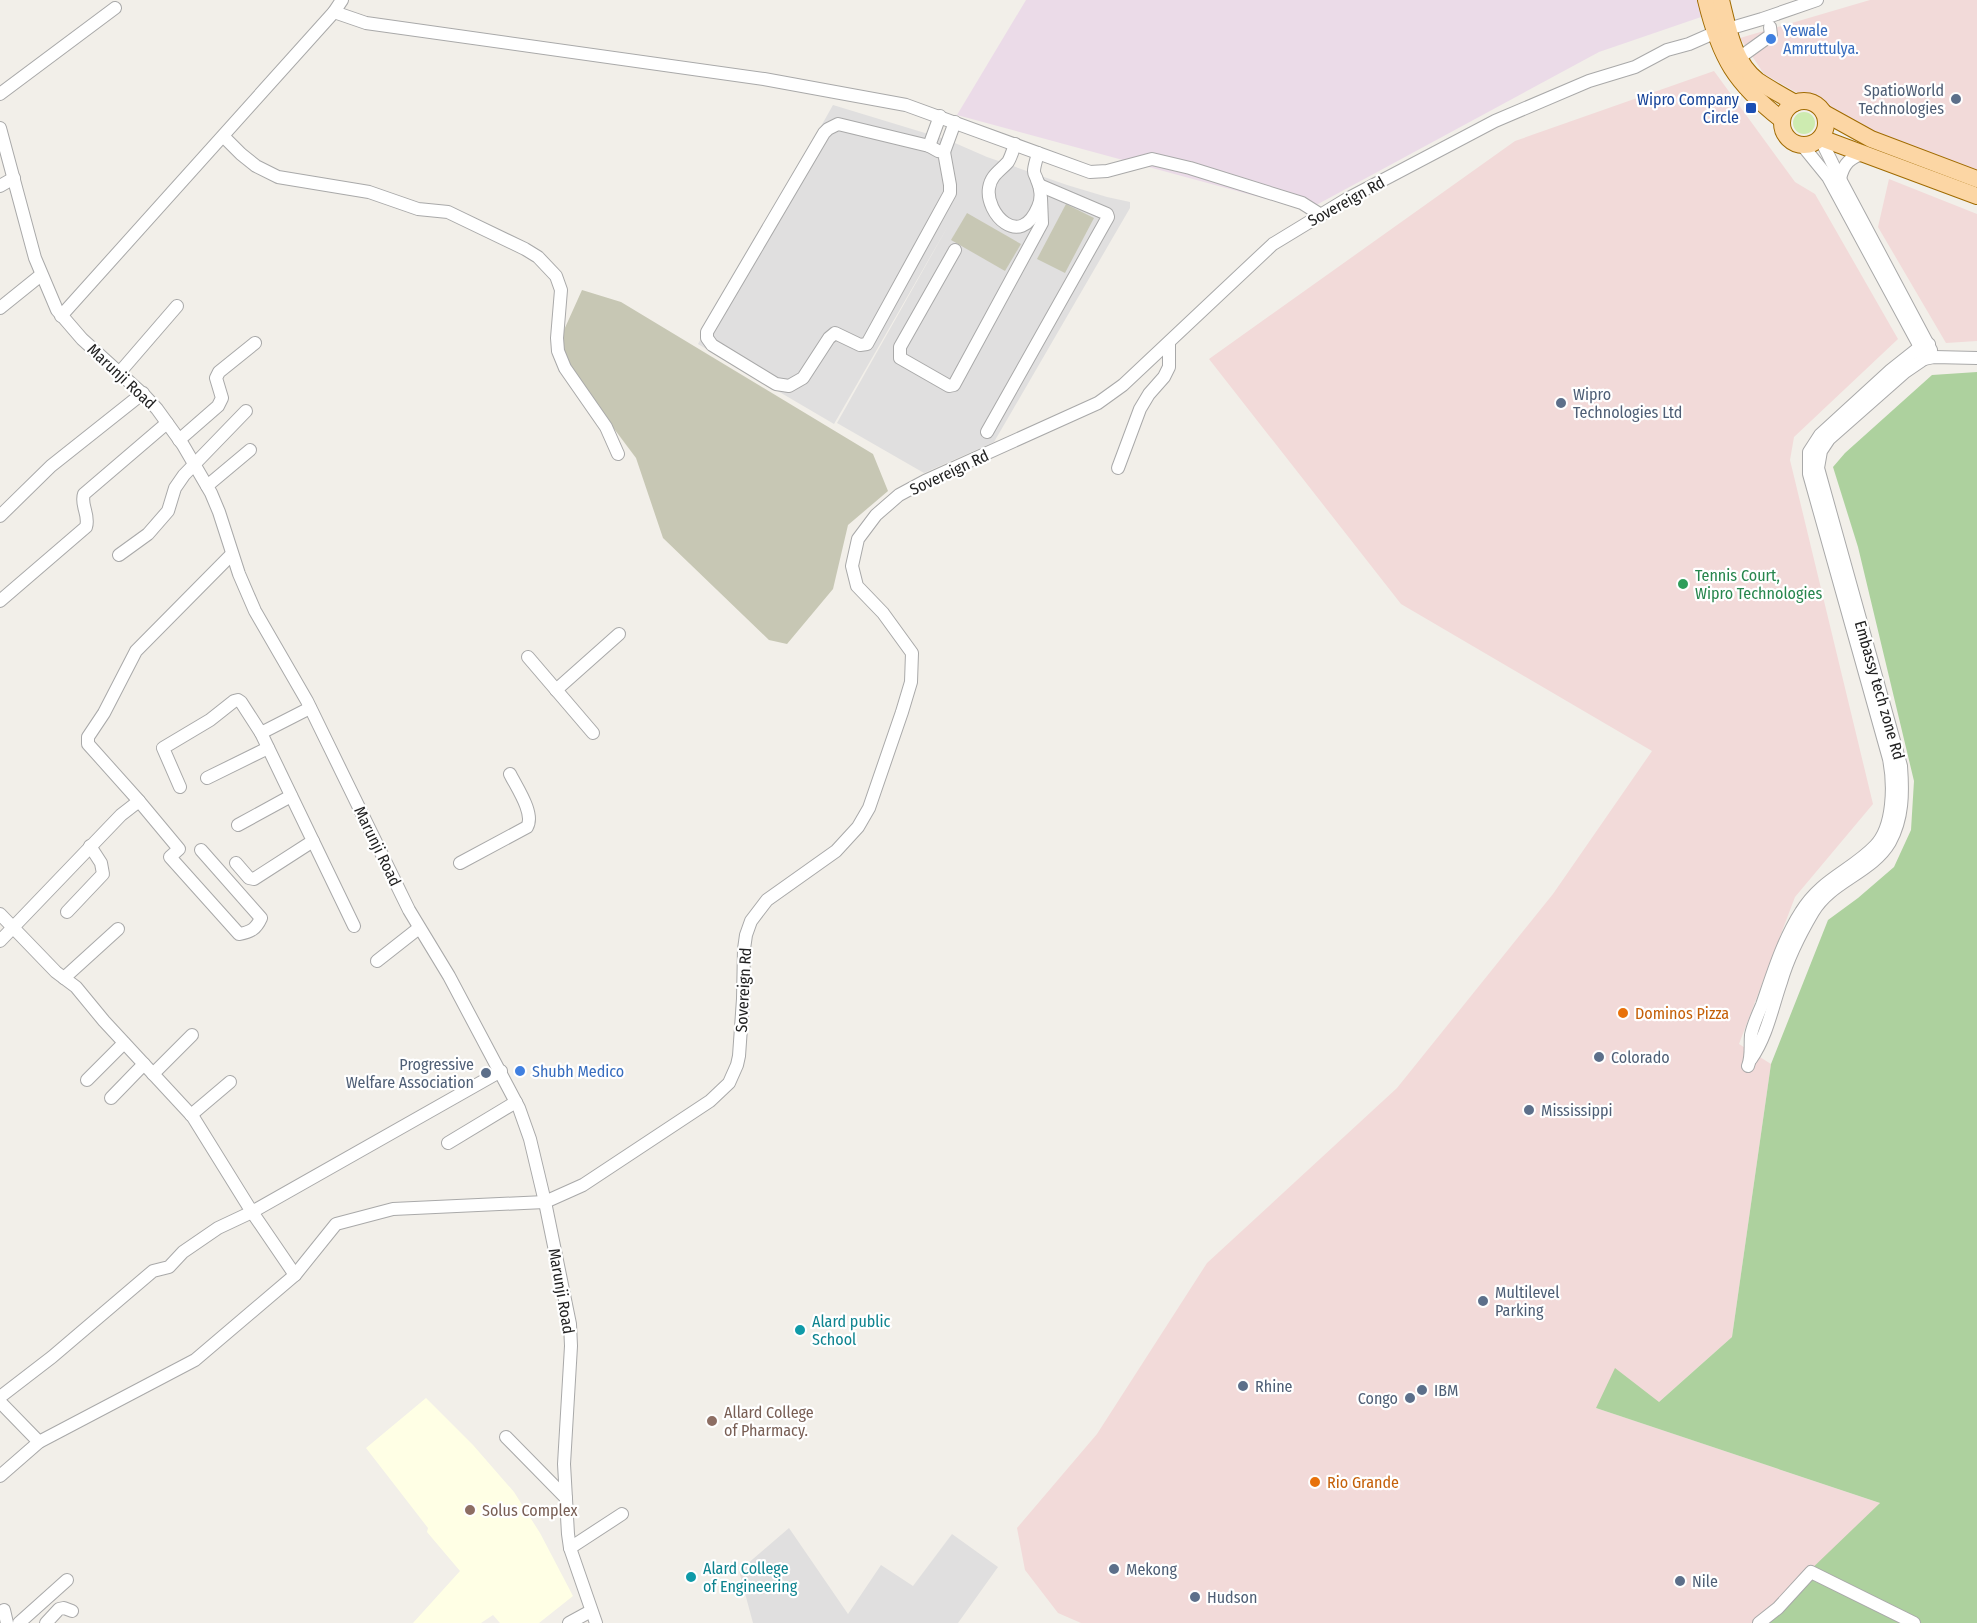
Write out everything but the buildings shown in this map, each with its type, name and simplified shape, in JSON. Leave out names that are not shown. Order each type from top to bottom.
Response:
[{"type":"main road","points":[[1706,0],[1721,31],[1757,80],[1795,103]]},
{"type":"main road","points":[[1725,2],[1721,31],[1731,67],[1759,102],[1782,120]]},
{"type":"main road","points":[[1811,102],[1821,108],[1824,113],[1826,128],[1821,138],[1812,144],[1802,145],[1787,136],[1782,120],[1786,110],[1795,103],[1811,102]]},
{"type":"main road","points":[[1824,113],[1871,139],[1977,179]]},
{"type":"main road","points":[[1821,138],[1977,196]]},
{"type":"street","points":[[61,315],[224,136],[334,12],[342,0]]},
{"type":"street","name":"Sovereign Rd","points":[[545,1202],[583,1185],[710,1101],[729,1083],[739,1056],[744,949],[751,921],[767,900],[836,851],[858,827],[869,808],[911,682],[912,653],[883,613],[857,586],[852,566],[858,539],[876,515],[899,495],[925,481],[1098,403],[1123,385],[1273,244],[1321,215],[1495,121],[1589,81],[1635,67],[1667,50],[1817,0]]},
{"type":"street","points":[[0,94],[115,8]]},
{"type":"street","points":[[334,12],[366,23],[764,79],[906,105],[1090,172],[1107,171],[1152,159],[1190,168],[1302,203],[1321,215]]},
{"type":"street","points":[[1739,58],[1771,35],[1770,27]]},
{"type":"street","points":[[929,146],[940,116]]},
{"type":"street","points":[[944,152],[929,146],[838,124],[828,129],[707,332],[707,338],[712,345],[776,384],[789,386],[803,378],[829,338],[835,333],[860,345],[867,344],[950,194],[944,152],[955,122]]},
{"type":"street","name":"Marunji Road","points":[[0,128],[30,243],[41,275],[61,315],[82,339],[143,393],[179,440],[207,486],[219,512],[232,554],[255,611],[310,708],[419,928],[449,976],[516,1102],[530,1139],[571,1330],[564,1464],[566,1498],[570,1548],[593,1617]]},
{"type":"street","points":[[224,136],[256,166],[278,177],[369,192],[418,209],[448,212],[538,257],[556,276],[561,291],[558,351],[565,368],[606,427],[618,454]]},
{"type":"street","points":[[1821,138],[1927,352]]},
{"type":"street","points":[[1015,144],[1008,162],[999,169],[991,182],[989,195],[997,215],[1013,228],[1024,226],[1035,213],[1041,198]]},
{"type":"street","points":[[1802,145],[1828,177],[1927,352]]},
{"type":"street","points":[[955,250],[900,347],[899,353],[900,358],[949,386],[954,385],[1042,223],[1039,185],[1033,173],[1038,153]]},
{"type":"street","points":[[1840,179],[1844,165],[1858,155],[1865,154]]},
{"type":"street","points":[[0,186],[14,178]]},
{"type":"street","points":[[987,432],[1108,217],[1107,214],[1039,185]]},
{"type":"street","points":[[0,308],[41,275]]},
{"type":"street","points":[[120,372],[177,306]]},
{"type":"street","points":[[1118,468],[1140,410],[1169,367],[1169,343]]},
{"type":"street","points":[[179,440],[218,406],[222,398],[216,378],[219,372],[255,344]]},
{"type":"street","points":[[1927,352],[1977,358]]},
{"type":"street","name":"Embassy tech zone Rd","points":[[1749,1063],[1761,1045],[1772,991],[1819,903],[1843,882],[1873,861],[1889,843],[1900,816],[1903,792],[1901,766],[1820,480],[1818,460],[1829,439],[1927,352]]},
{"type":"street","points":[[0,516],[51,466],[143,393]]},
{"type":"street","points":[[119,555],[148,534],[168,511],[175,488],[194,464],[246,411]]},
{"type":"street","points":[[0,601],[86,527],[88,521],[82,499],[84,494],[167,423]]},
{"type":"street","points":[[207,486],[250,450]]},
{"type":"street","points":[[201,850],[261,918],[251,932],[239,934],[170,857],[178,849],[139,801],[87,744],[88,737],[104,713],[136,651],[232,554]]},
{"type":"street","points":[[556,690],[619,634]]},
{"type":"street","points":[[528,657],[592,733]]},
{"type":"street","points":[[180,788],[163,748],[238,700],[261,733],[354,926]]},
{"type":"street","points":[[261,733],[310,708]]},
{"type":"street","points":[[207,778],[268,748]]},
{"type":"street","points":[[460,863],[527,827],[530,823],[530,815],[510,774]]},
{"type":"street","points":[[238,825],[291,796]]},
{"type":"street","points":[[0,941],[120,814],[139,801]]},
{"type":"street","points":[[236,863],[249,878],[254,879],[313,841]]},
{"type":"street","points":[[67,912],[103,874],[101,863],[90,846]]},
{"type":"street","points":[[0,915],[76,987],[191,1115],[295,1275]]},
{"type":"street","points":[[377,961],[419,928]]},
{"type":"street","points":[[64,978],[118,929]]},
{"type":"street","points":[[153,1074],[192,1035]]},
{"type":"street","points":[[87,1080],[124,1043]]},
{"type":"street","points":[[111,1098],[144,1064]]},
{"type":"street","points":[[0,1397],[52,1357],[153,1271],[169,1267],[183,1252],[218,1228],[252,1212],[501,1071]]},
{"type":"street","points":[[191,1115],[230,1082]]},
{"type":"street","points":[[448,1143],[516,1102]]},
{"type":"street","points":[[0,1476],[39,1442],[195,1360],[295,1275],[336,1224],[393,1209],[545,1202]]},
{"type":"street","points":[[0,1402],[39,1442]]},
{"type":"street","points":[[506,1437],[566,1498]]},
{"type":"street","points":[[570,1548],[622,1514]]},
{"type":"street","points":[[1760,1623],[1778,1608],[1811,1572],[1914,1623]]},
{"type":"street","points":[[19,1623],[67,1580]]},
{"type":"street","points":[[46,1623],[59,1609],[72,1611]]},
{"type":"street","points":[[4,1610],[7,1623]]},
{"type":"street","points":[[569,1623],[593,1617]]},
{"type":"shaded area","points":[[1026,0],[1699,0],[1704,16],[1599,52],[1307,210],[957,115]]},
{"type":"shaded area","points":[[1870,0],[1977,0],[1977,173],[1907,147],[1808,99],[1764,74],[1740,38]]},
{"type":"shaded area","points":[[1714,71],[1795,182],[1815,194],[1898,339],[1794,437],[1790,460],[1873,804],[1795,897],[1739,1044],[1771,1064],[1732,1337],[1659,1402],[1596,1408],[1880,1503],[1758,1623],[1081,1623],[1058,1613],[1025,1570],[1017,1528],[1097,1434],[1207,1263],[1397,1088],[1553,894],[1652,751],[1401,604],[1209,359],[1515,141]]},
{"type":"shaded area","points":[[833,105],[948,140],[987,157],[1067,185],[1130,202],[1130,208],[994,442],[924,473],[837,423],[948,226],[834,424],[698,344]]},
{"type":"shaded area","points":[[1889,179],[1977,214],[1977,341],[1946,343],[1878,227]]},
{"type":"shaded area","points":[[1066,204],[1094,218],[1065,273],[1037,259]]},
{"type":"shaded area","points":[[967,213],[1021,244],[1005,271],[951,240]]},
{"type":"shaded area","points":[[582,290],[621,302],[873,454],[888,491],[848,525],[833,589],[787,644],[769,640],[663,538],[636,458],[555,350]]},
{"type":"shaded area","name":"Solus Complex","points":[[426,1398],[473,1445],[514,1492],[540,1533],[573,1596],[539,1623],[500,1623],[493,1615],[481,1623],[413,1623],[460,1571],[427,1532],[428,1528],[366,1448]]},
{"type":"shaded area","points":[[789,1528],[848,1614],[881,1565],[913,1586],[952,1534],[998,1567],[958,1623],[753,1623],[739,1571]]},
{"type":"green space","points":[[1804,112],[1812,115],[1815,123],[1812,131],[1804,134],[1796,131],[1793,123],[1796,115]]},
{"type":"green space","points":[[1977,372],[1977,1623],[1755,1623],[1880,1503],[1596,1408],[1615,1368],[1659,1402],[1732,1337],[1771,1064],[1828,920],[1894,867],[1911,830],[1914,781],[1858,547],[1833,467],[1845,453],[1932,375]]},
{"type":"place","name":"Yewale Amruttulya.","points":[[1771,39]]},
{"type":"place","name":"SpatioWorld Technologies","points":[[1956,99]]},
{"type":"place","name":"Wipro Company Circle","points":[[1751,108]]},
{"type":"place","name":"Wipro Technologies Ltd","points":[[1561,403]]},
{"type":"place","name":"Tennis Court, Wipro Technologies","points":[[1683,584]]},
{"type":"place","name":"Dominos Pizza","points":[[1623,1013]]},
{"type":"place","name":"Colorado","points":[[1599,1057]]},
{"type":"place","name":"Shubh Medico","points":[[520,1071]]},
{"type":"place","name":"Progressive Welfare Association","points":[[486,1073]]},
{"type":"place","name":"Mississippi","points":[[1529,1110]]},
{"type":"place","name":"Multilevel Parking","points":[[1483,1301]]},
{"type":"place","name":"Alard public School","points":[[800,1330]]},
{"type":"place","name":"Rhine","points":[[1243,1386]]},
{"type":"place","name":"IBM","points":[[1422,1390]]},
{"type":"place","name":"Congo","points":[[1410,1398]]},
{"type":"place","name":"Allard College of Pharmacy.","points":[[712,1421]]},
{"type":"place","name":"Rio Grande","points":[[1315,1482]]},
{"type":"place","name":"Solus Complex","points":[[470,1510]]},
{"type":"place","name":"Mekong","points":[[1114,1569]]},
{"type":"place","name":"Alard College of Engineering","points":[[691,1577]]},
{"type":"place","name":"Nile","points":[[1680,1581]]},
{"type":"place","name":"Hudson","points":[[1195,1597]]}]
